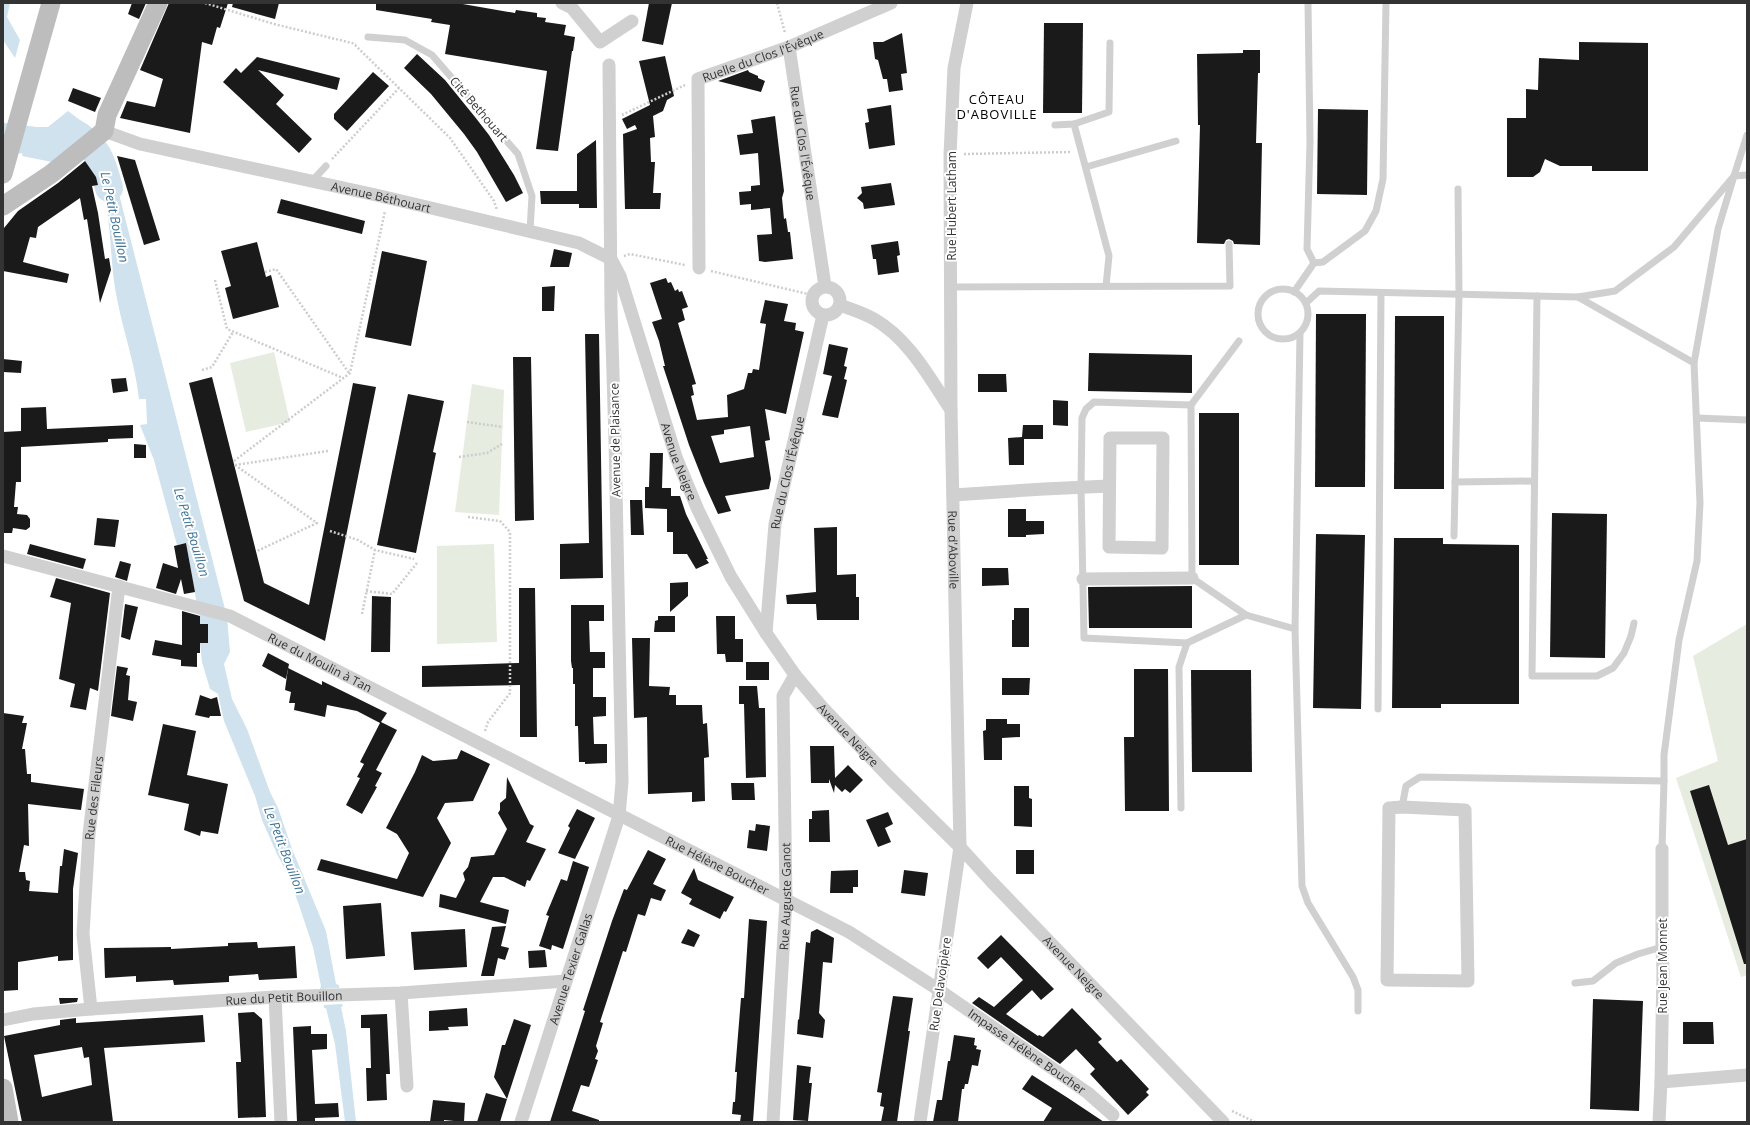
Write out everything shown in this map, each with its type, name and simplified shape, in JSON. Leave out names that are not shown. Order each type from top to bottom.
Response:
[{"type":"main road","points":[[5,167],[51,3]]},
{"type":"main road","points":[[3,206],[51,174],[102,134],[107,115],[158,3]]},
{"type":"main road","points":[[3,1088],[9,1122]]},
{"type":"street","points":[[562,3],[572,8],[600,42],[632,21]]},
{"type":"street","name":"Ruelle du Clos l'Évêque","points":[[699,268],[698,79],[789,47],[891,3]]},
{"type":"street","name":"Rue Hubert Latham","points":[[951,410],[950,155],[954,68],[967,3]]},
{"type":"street","name":"Rue du Clos l'Évêque","points":[[789,47],[826,286]]},
{"type":"street","name":"Avenue de Plaisance","points":[[609,65],[611,259],[621,774],[619,816]]},
{"type":"street","name":"Avenue Béthouart","points":[[102,134],[140,144],[502,224],[579,243],[611,259]]},
{"type":"street","name":"Avenue Neigre","points":[[611,259],[620,276],[676,457],[690,490],[731,578],[795,675],[822,707],[890,778],[960,847],[1223,1122]]},
{"type":"street","points":[[826,286],[837,292],[840,296],[840,304],[838,309],[832,314],[823,315],[819,314],[813,308],[811,299],[814,291],[826,286]]},
{"type":"street","points":[[840,304],[873,318],[895,333],[918,360],[951,410]]},
{"type":"street","name":"Rue du Clos l'Évêque","points":[[766,633],[775,524],[823,315]]},
{"type":"street","name":"Rue d'Aboville","points":[[951,410],[960,847]]},
{"type":"street","points":[[1110,438],[1163,438],[1162,548],[1109,547],[1109,486],[1110,438]]},
{"type":"street","points":[[953,495],[1109,486]]},
{"type":"street","name":"Rue du Moulin à Tan","points":[[3,556],[230,616],[619,816]]},
{"type":"street","points":[[1083,578],[1192,578]]},
{"type":"street","name":"Rue des Fileurs","points":[[91,1009],[83,934],[89,834],[119,586]]},
{"type":"street","name":"Rue Auguste Ganot","points":[[773,1122],[786,900],[783,696],[795,675]]},
{"type":"street","points":[[1402,807],[1466,810],[1468,981],[1387,980],[1388,808],[1402,807]]},
{"type":"street","name":"Rue Hélène Boucher","points":[[619,816],[849,932],[939,990]]},
{"type":"street","name":"Avenue Texier Gallas","points":[[522,1122],[619,816]]},
{"type":"street","name":"Rue Delavoipière","points":[[920,1122],[960,847]]},
{"type":"street","name":"Rue Jean Monnet","points":[[1659,1122],[1663,972],[1662,850]]},
{"type":"street","name":"Rue du Petit Bouillon","points":[[3,1020],[33,1014],[91,1009],[275,997],[402,993],[566,980]]},
{"type":"street","name":"Impasse Hélène Boucher","points":[[939,990],[1088,1093],[1113,1115]]},
{"type":"street","points":[[402,993],[406,1086]]},
{"type":"street","points":[[275,997],[281,1122]]},
{"type":"street","points":[[1661,1082],[1747,1075]]},
{"type":"lane","points":[[1308,3],[1310,142],[1307,249],[1314,263]]},
{"type":"lane","points":[[1294,292],[1314,263],[1324,262],[1365,231],[1376,211],[1383,179],[1386,3]]},
{"type":"lane","name":"Cité Bethouart","points":[[368,37],[406,40],[432,54],[518,154],[532,196],[530,231]]},
{"type":"lane","points":[[1055,125],[1074,124],[1109,112],[1110,43]]},
{"type":"lane","points":[[1074,124],[1109,256],[1106,286]]},
{"type":"lane","points":[[1662,850],[1664,755],[1679,640],[1698,561],[1700,502],[1694,364],[1718,229],[1747,135]]},
{"type":"lane","points":[[1086,167],[1176,141]]},
{"type":"lane","points":[[312,181],[326,166]]},
{"type":"lane","points":[[1306,303],[1319,292],[1578,297],[1615,291],[1674,247],[1734,176],[1747,174]]},
{"type":"lane","points":[[1454,536],[1459,294],[1458,189]]},
{"type":"lane","points":[[951,287],[1230,286],[1229,244]]},
{"type":"lane","points":[[1286,289],[1294,292],[1301,296],[1306,303],[1308,319],[1305,327],[1300,333],[1292,338],[1276,338],[1266,331],[1259,321],[1258,313],[1264,298],[1278,290],[1286,289]]},
{"type":"lane","points":[[1378,709],[1381,293]]},
{"type":"lane","points":[[1537,296],[1532,676],[1597,676],[1613,668],[1624,653],[1632,636],[1634,623]]},
{"type":"lane","points":[[1578,297],[1694,364]]},
{"type":"lane","points":[[1300,333],[1295,629],[1302,886],[1308,903],[1353,977],[1358,990],[1358,1012]]},
{"type":"lane","points":[[1238,341],[1191,404],[1192,578],[1246,616],[1295,629]]},
{"type":"lane","points":[[1191,404],[1094,402],[1086,409],[1082,418],[1081,487],[1084,638],[1187,642],[1246,616]]},
{"type":"lane","points":[[1697,418],[1747,420]]},
{"type":"lane","points":[[1455,482],[1534,481]]},
{"type":"lane","points":[[1181,808],[1179,667],[1187,642]]},
{"type":"lane","points":[[1402,807],[1406,786],[1420,777],[1664,781]]},
{"type":"lane","points":[[1575,983],[1593,981],[1616,963],[1638,954],[1662,947]]},
{"type":"path","points":[[205,3],[274,24],[355,45],[450,138],[494,200],[502,224]]},
{"type":"path","points":[[777,3],[789,47]]},
{"type":"path","points":[[355,45],[368,37]]},
{"type":"path","points":[[619,117],[698,79]]},
{"type":"path","points":[[326,166],[399,88]]},
{"type":"path","points":[[950,155],[1082,151]]},
{"type":"path","points":[[234,461],[350,373],[387,198]]},
{"type":"path","points":[[265,272],[276,269],[350,373]]},
{"type":"path","points":[[215,280],[227,329],[343,378]]},
{"type":"path","points":[[202,370],[212,367],[233,332]]},
{"type":"path","points":[[467,422],[503,427]]},
{"type":"path","points":[[459,457],[487,453],[502,444]]},
{"type":"path","points":[[256,551],[317,523],[235,465],[328,451]]},
{"type":"path","points":[[468,517],[500,521],[510,532],[510,693],[488,722],[480,744]]},
{"type":"path","points":[[330,531],[358,540],[374,550],[414,559]]},
{"type":"path","points":[[362,614],[374,550]]},
{"type":"path","points":[[366,591],[392,594],[417,563]]},
{"type":"shaded area","points":[[274,352],[290,422],[246,432],[230,363]]},
{"type":"shaded area","points":[[472,384],[504,390],[499,515],[455,512]]},
{"type":"shaded area","points":[[494,544],[497,642],[437,644],[437,546]]},
{"type":"shaded area","points":[[1747,624],[1747,975],[1741,977],[1676,778],[1718,761],[1693,656]]},
{"type":"water","points":[[3,3],[10,3],[7,17],[20,40],[15,58],[3,40]]},
{"type":"water","points":[[68,111],[93,130],[52,162],[22,156],[30,127],[48,127]]},
{"type":"water","points":[[108,146],[111,155],[109,155],[226,613],[197,605],[186,543],[177,545],[154,460],[140,425],[147,424],[146,399],[139,399],[115,288],[106,204],[96,172],[87,158]]},
{"type":"water","points":[[200,611],[227,618],[230,652],[224,664],[232,699],[247,729],[270,792],[278,808],[292,849],[326,931],[336,984],[339,985],[339,988],[320,989],[321,986],[313,947],[288,875],[262,820],[255,796],[224,721],[218,694],[210,689],[202,662],[200,643],[208,643],[208,624],[200,624]]},
{"type":"water","points":[[342,1004],[343,1006],[341,1007],[346,1031],[356,1122],[345,1122],[335,1044],[326,1008],[324,1008],[324,1005]]},
{"type":"building","points":[[132,3],[146,3],[139,19],[128,14]]},
{"type":"building","points":[[169,3],[228,3],[220,28],[217,27],[212,45],[202,42],[190,133],[120,118],[127,101],[155,107],[163,79],[140,70]]},
{"type":"building","points":[[233,3],[279,3],[275,19],[232,7]]},
{"type":"building","points":[[376,3],[457,3],[515,13],[516,10],[537,13],[537,17],[546,18],[545,22],[566,25],[564,35],[575,37],[558,151],[536,149],[547,71],[445,54],[450,25],[431,22],[432,19],[376,10]]},
{"type":"building","points":[[649,3],[672,3],[663,45],[642,41]]},
{"type":"building","points":[[1044,23],[1083,23],[1082,113],[1043,113]]},
{"type":"building","points":[[902,33],[907,73],[901,74],[903,90],[889,92],[887,79],[883,79],[878,60],[875,59],[873,42],[883,42]]},
{"type":"building","points":[[1579,42],[1648,43],[1648,171],[1592,171],[1592,166],[1560,166],[1545,159],[1540,172],[1533,177],[1507,177],[1507,118],[1526,118],[1526,89],[1538,90],[1539,58],[1579,60]]},
{"type":"building","points":[[1243,50],[1260,50],[1256,143],[1262,143],[1260,245],[1234,244],[1233,241],[1229,239],[1226,240],[1224,244],[1197,243],[1200,125],[1198,125],[1197,54],[1243,53]]},
{"type":"building","points":[[417,54],[445,80],[489,135],[514,175],[523,193],[506,202],[477,152],[464,134],[431,94],[404,68]]},
{"type":"building","points":[[665,56],[674,96],[667,100],[663,111],[653,116],[655,137],[650,138],[651,162],[655,162],[653,193],[661,193],[660,209],[625,209],[623,134],[637,129],[635,125],[627,129],[622,119],[650,105],[639,61]]},
{"type":"building","points":[[257,57],[340,78],[337,90],[258,70],[284,95],[276,104],[312,139],[299,153],[223,82],[236,68],[241,73]]},
{"type":"building","points":[[748,70],[749,72],[758,76],[758,78],[765,81],[761,92],[718,81]]},
{"type":"building","points":[[373,72],[389,86],[347,131],[334,119],[334,114]]},
{"type":"building","points":[[73,88],[101,98],[95,112],[68,101]]},
{"type":"building","points":[[891,105],[895,145],[869,149],[865,123],[869,122],[867,109]]},
{"type":"building","points":[[1318,109],[1368,110],[1367,195],[1317,194]]},
{"type":"building","points":[[775,116],[784,191],[782,198],[784,219],[786,218],[788,232],[790,232],[793,259],[765,262],[759,261],[757,235],[772,234],[770,208],[751,210],[751,204],[740,205],[739,192],[751,191],[751,186],[760,185],[758,153],[740,155],[737,135],[753,133],[751,120]]},
{"type":"building","points":[[596,140],[597,208],[579,208],[579,204],[541,204],[540,191],[577,191],[577,154]]},
{"type":"building","points":[[117,156],[135,160],[160,240],[144,245]]},
{"type":"building","points":[[85,161],[96,177],[98,185],[92,186],[105,259],[109,258],[111,270],[100,303],[87,219],[84,220],[80,198],[38,227],[36,238],[30,237],[23,262],[69,274],[67,283],[3,271],[4,228],[18,211],[58,183]]},
{"type":"building","points":[[891,183],[895,205],[864,209],[863,203],[857,198],[862,193],[861,187]]},
{"type":"building","points":[[281,199],[365,221],[362,234],[277,213]]},
{"type":"building","points":[[898,241],[900,255],[897,256],[899,272],[878,275],[876,259],[873,259],[871,245]]},
{"type":"building","points":[[257,242],[266,277],[271,275],[279,307],[233,319],[225,288],[231,286],[221,251]]},
{"type":"building","points":[[554,249],[572,253],[569,267],[550,267]]},
{"type":"building","points":[[382,251],[427,261],[411,346],[365,337]]},
{"type":"building","points":[[666,278],[668,283],[671,282],[675,291],[678,289],[679,292],[682,291],[688,307],[682,309],[685,320],[678,323],[696,384],[692,385],[694,395],[691,396],[697,420],[728,417],[727,395],[744,389],[748,373],[752,373],[753,369],[759,370],[766,324],[760,323],[765,300],[788,304],[784,321],[796,323],[795,330],[804,332],[786,414],[765,409],[770,440],[765,441],[771,479],[769,489],[725,496],[731,511],[718,514],[689,445],[663,366],[665,366],[659,341],[652,322],[662,319],[650,283]],"holes":[[[750,426],[754,457],[720,463],[711,436],[724,434],[724,430]]]},
{"type":"building","points":[[555,286],[554,311],[542,311],[542,287]]},
{"type":"building","points":[[1316,314],[1366,314],[1365,487],[1315,487]]},
{"type":"building","points":[[1395,316],[1444,316],[1444,489],[1394,489]]},
{"type":"building","points":[[585,334],[599,334],[603,578],[560,579],[560,544],[589,543]]},
{"type":"building","points":[[829,344],[848,348],[844,366],[847,367],[844,379],[847,380],[838,418],[822,415],[832,376],[823,374]]},
{"type":"building","points":[[1089,353],[1192,355],[1192,393],[1088,391]]},
{"type":"building","points":[[513,357],[531,357],[534,520],[515,521]]},
{"type":"building","points":[[3,359],[22,361],[21,373],[3,372]]},
{"type":"building","points":[[978,374],[1006,374],[1007,392],[978,392]]},
{"type":"building","points":[[212,377],[264,583],[309,605],[353,383],[376,387],[325,641],[244,601],[189,383]]},
{"type":"building","points":[[126,378],[128,391],[113,393],[111,379]]},
{"type":"building","points":[[408,394],[444,401],[433,452],[436,453],[416,553],[377,545]]},
{"type":"building","points":[[1053,400],[1068,401],[1068,426],[1053,425]]},
{"type":"building","points":[[46,407],[47,429],[133,425],[133,438],[108,439],[108,442],[21,447],[21,482],[16,482],[14,507],[18,507],[17,514],[27,515],[30,519],[30,527],[26,530],[13,528],[12,533],[3,533],[3,432],[21,431],[21,408]]},
{"type":"building","points":[[1199,413],[1239,413],[1239,565],[1199,565]]},
{"type":"building","points":[[1023,425],[1043,425],[1043,439],[1024,439],[1024,465],[1009,465],[1008,438],[1022,437]]},
{"type":"building","points":[[134,444],[146,445],[146,458],[134,458]]},
{"type":"building","points":[[650,453],[663,453],[662,488],[671,488],[671,496],[680,496],[686,514],[709,563],[696,569],[687,554],[673,554],[673,532],[667,532],[667,509],[645,508],[645,487],[649,487]]},
{"type":"building","points":[[630,500],[642,500],[644,535],[631,535]]},
{"type":"building","points":[[1008,509],[1026,509],[1026,521],[1044,521],[1044,534],[1026,535],[1026,537],[1008,537]]},
{"type":"building","points":[[1552,513],[1607,514],[1605,658],[1550,657]]},
{"type":"building","points":[[97,518],[119,520],[115,547],[94,545]]},
{"type":"building","points":[[837,527],[837,575],[856,574],[856,597],[859,597],[859,620],[817,620],[816,604],[787,604],[786,595],[816,592],[814,528]]},
{"type":"building","points":[[1316,534],[1365,535],[1361,709],[1313,708]]},
{"type":"building","points":[[1394,538],[1443,538],[1443,544],[1519,545],[1519,704],[1441,704],[1441,708],[1392,708]]},
{"type":"building","points":[[186,543],[195,592],[184,594],[181,579],[176,594],[156,588],[163,563],[178,568],[174,546]]},
{"type":"building","points":[[30,544],[86,559],[83,569],[27,554]]},
{"type":"building","points":[[120,561],[131,564],[127,581],[115,577]]},
{"type":"building","points":[[982,568],[1008,568],[1009,585],[982,586]]},
{"type":"building","points":[[56,578],[110,593],[98,691],[90,688],[86,710],[70,707],[75,684],[59,679],[71,603],[50,597]]},
{"type":"building","points":[[688,582],[688,596],[670,612],[670,583]]},
{"type":"building","points":[[1192,586],[1192,628],[1089,628],[1088,587]]},
{"type":"building","points":[[519,588],[535,588],[537,737],[520,737],[520,685],[422,687],[422,666],[519,663]]},
{"type":"building","points":[[372,596],[391,597],[390,652],[371,652]]},
{"type":"building","points":[[125,604],[138,607],[130,640],[121,637]]},
{"type":"building","points":[[571,605],[604,605],[604,621],[589,621],[590,652],[605,652],[605,668],[593,668],[593,697],[606,697],[606,716],[593,717],[594,744],[607,744],[607,763],[585,764],[585,762],[579,762],[578,726],[575,726],[575,684],[573,684],[573,668],[571,661]]},
{"type":"building","points":[[1014,608],[1029,608],[1029,647],[1012,647],[1012,620],[1014,620]]},
{"type":"building","points":[[182,611],[200,616],[200,624],[208,624],[208,643],[200,643],[200,653],[197,653],[197,667],[181,666],[181,660],[152,655],[155,640],[182,645]]},
{"type":"building","points":[[658,616],[675,616],[675,632],[654,632],[655,621],[658,620]]},
{"type":"building","points":[[716,616],[735,616],[735,639],[743,639],[743,662],[726,662],[725,654],[717,654]]},
{"type":"building","points":[[632,638],[650,638],[649,686],[670,687],[669,695],[676,695],[676,705],[702,705],[703,724],[707,723],[709,757],[704,758],[705,801],[692,802],[692,792],[648,794],[647,717],[634,718]]},
{"type":"building","points":[[268,653],[289,664],[286,679],[262,666]]},
{"type":"building","points":[[746,662],[769,662],[769,680],[746,680]]},
{"type":"building","points":[[117,666],[128,668],[126,675],[130,676],[128,700],[137,702],[133,721],[111,716]]},
{"type":"building","points":[[288,668],[322,685],[322,681],[387,713],[381,722],[397,730],[376,770],[382,773],[375,786],[377,787],[362,814],[346,805],[360,778],[357,777],[364,764],[360,762],[380,723],[357,711],[327,705],[325,717],[294,710],[295,703],[289,703],[291,692],[285,690]]},
{"type":"building","points":[[1134,669],[1168,669],[1169,811],[1125,811],[1124,737],[1134,737]]},
{"type":"building","points":[[1191,670],[1251,670],[1252,772],[1192,772]]},
{"type":"building","points":[[1002,678],[1030,678],[1029,695],[1002,695]]},
{"type":"building","points":[[739,686],[757,686],[759,708],[765,708],[766,777],[746,778],[744,704],[739,704]]},
{"type":"building","points":[[200,695],[211,699],[217,697],[221,716],[210,716],[209,718],[195,715]]},
{"type":"building","points":[[3,713],[24,716],[22,723],[27,723],[22,749],[25,749],[27,774],[31,774],[31,782],[84,789],[81,810],[28,804],[29,846],[24,845],[19,872],[25,872],[26,880],[30,881],[29,891],[58,893],[60,866],[62,866],[64,849],[78,853],[73,889],[73,960],[58,961],[58,956],[18,962],[18,990],[3,991]]},
{"type":"building","points":[[986,719],[1007,719],[1007,724],[1020,724],[1020,737],[1002,738],[1002,760],[984,760],[983,731],[986,730]]},
{"type":"building","points":[[163,724],[196,731],[187,775],[228,784],[218,834],[201,831],[200,836],[184,830],[189,804],[148,795]]},
{"type":"building","points":[[810,746],[834,746],[835,778],[848,765],[863,780],[850,793],[845,789],[842,792],[835,785],[834,793],[829,779],[829,783],[811,783]]},
{"type":"building","points":[[461,750],[490,764],[473,801],[445,803],[437,818],[451,843],[423,897],[317,870],[321,859],[397,879],[409,853],[397,834],[386,828],[415,772],[422,755],[433,761],[457,759]]},
{"type":"building","points":[[507,777],[530,824],[534,826],[526,842],[546,849],[530,881],[527,880],[525,887],[504,877],[493,877],[480,902],[509,910],[506,924],[439,907],[440,894],[456,898],[465,880],[463,873],[468,867],[471,857],[494,855],[507,829],[498,813],[500,810],[500,803],[506,798]]},
{"type":"building","points":[[731,783],[754,783],[755,800],[732,800]]},
{"type":"building","points":[[1709,785],[1728,845],[1747,839],[1747,964],[1744,964],[1690,791]]},
{"type":"building","points":[[1014,786],[1029,786],[1029,798],[1032,799],[1032,827],[1014,826]]},
{"type":"building","points":[[577,809],[595,818],[575,859],[558,853],[570,828],[568,826]]},
{"type":"building","points":[[829,810],[830,842],[809,842],[809,819],[812,819],[812,811]]},
{"type":"building","points":[[888,812],[893,824],[885,828],[891,842],[878,847],[866,820]]},
{"type":"building","points":[[756,824],[770,826],[767,851],[747,848],[749,830],[755,831]]},
{"type":"building","points":[[648,850],[666,859],[653,884],[666,890],[661,901],[651,898],[645,916],[638,914],[626,952],[623,951],[600,1022],[603,1023],[596,1046],[598,1051],[595,1059],[598,1060],[589,1087],[581,1085],[572,1111],[599,1120],[599,1122],[550,1122],[585,1011],[583,1010],[612,921],[624,889],[627,890]]},
{"type":"building","points":[[1016,850],[1034,850],[1034,874],[1016,874]]},
{"type":"building","points":[[573,861],[589,867],[563,949],[552,945],[551,950],[539,946],[549,916],[546,915],[561,879],[567,881]]},
{"type":"building","points":[[694,868],[698,880],[734,897],[726,912],[724,911],[720,919],[689,904],[692,899],[681,893]]},
{"type":"building","points":[[858,870],[858,887],[853,887],[853,893],[830,893],[831,871]]},
{"type":"building","points":[[904,870],[928,873],[925,896],[901,893]]},
{"type":"building","points":[[381,903],[385,956],[346,959],[343,906]]},
{"type":"building","points":[[749,919],[767,921],[753,1122],[740,1122],[741,1115],[732,1114],[733,1102],[735,1102],[737,1072],[735,1072],[741,998],[744,998]]},
{"type":"building","points":[[506,926],[501,946],[509,948],[505,960],[498,958],[494,976],[481,976],[492,927]]},
{"type":"building","points":[[465,929],[467,967],[414,970],[411,932]]},
{"type":"building","points":[[688,929],[700,935],[694,947],[681,943]]},
{"type":"building","points":[[817,929],[834,938],[832,963],[823,962],[819,1013],[825,1020],[823,1038],[797,1034],[806,942],[810,943],[811,932]]},
{"type":"building","points":[[1001,935],[1054,989],[1041,1000],[1032,990],[1006,1014],[1038,1036],[1043,1037],[1072,1008],[1102,1039],[1098,1042],[1117,1062],[1121,1059],[1149,1089],[1146,1092],[1149,1095],[1128,1115],[1090,1074],[1095,1069],[1076,1049],[1060,1064],[972,1003],[979,997],[994,1007],[1023,980],[1001,957],[988,969],[977,958]]},
{"type":"building","points":[[257,942],[258,948],[295,946],[297,978],[259,980],[258,974],[229,976],[229,982],[174,985],[173,980],[136,982],[136,976],[105,978],[104,948],[171,947],[171,949],[228,946],[228,943]]},
{"type":"building","points":[[545,950],[547,967],[529,968],[528,951]]},
{"type":"building","points":[[893,996],[913,998],[908,1031],[910,1031],[897,1122],[881,1122],[884,1107],[880,1106],[882,1093],[877,1092]]},
{"type":"building","points":[[59,998],[78,998],[77,1002],[60,1004]]},
{"type":"building","points":[[1593,999],[1643,1001],[1639,1111],[1590,1109]]},
{"type":"building","points":[[467,1008],[468,1026],[448,1027],[449,1030],[429,1031],[429,1011]]},
{"type":"building","points":[[254,1012],[262,1019],[266,1117],[238,1118],[236,1062],[241,1062],[238,1013]]},
{"type":"building","points":[[387,1014],[390,1074],[386,1074],[387,1100],[367,1101],[366,1068],[371,1068],[370,1028],[361,1028],[361,1015]]},
{"type":"building","points":[[203,1015],[205,1042],[104,1048],[113,1122],[22,1122],[4,1036],[60,1025],[60,1020],[76,1018],[76,1023]],"holes":[[[82,1047],[84,1058],[89,1057],[92,1085],[42,1097],[34,1055]]]},
{"type":"building","points":[[514,1019],[531,1025],[507,1099],[494,1077],[502,1045],[505,1045]]},
{"type":"building","points":[[1683,1022],[1713,1022],[1714,1044],[1683,1044]]},
{"type":"building","points":[[311,1026],[311,1034],[327,1034],[327,1049],[312,1050],[315,1104],[338,1103],[339,1117],[315,1118],[315,1122],[297,1122],[293,1027]]},
{"type":"building","points":[[954,1035],[975,1038],[974,1045],[977,1046],[976,1049],[981,1050],[978,1066],[972,1065],[968,1084],[965,1084],[964,1089],[962,1089],[958,1122],[933,1122],[937,1100],[942,1100]]},
{"type":"building","points":[[797,1065],[811,1067],[809,1083],[812,1083],[808,1121],[793,1120]]},
{"type":"building","points":[[1032,1075],[1104,1122],[1043,1122],[1052,1108],[1022,1089]]},
{"type":"building","points":[[486,1093],[507,1099],[500,1122],[477,1122]]},
{"type":"building","points":[[433,1100],[465,1103],[464,1122],[444,1120],[444,1122],[430,1122]]},
{"type":"waterway","name":"Le Petit Bouillon","points":[[3,137],[51,143],[71,131],[80,136],[93,148],[101,162],[109,188]]},
{"type":"district","name":"CÔTEAU D'ABOVILLE","points":[[997,106]]}]
